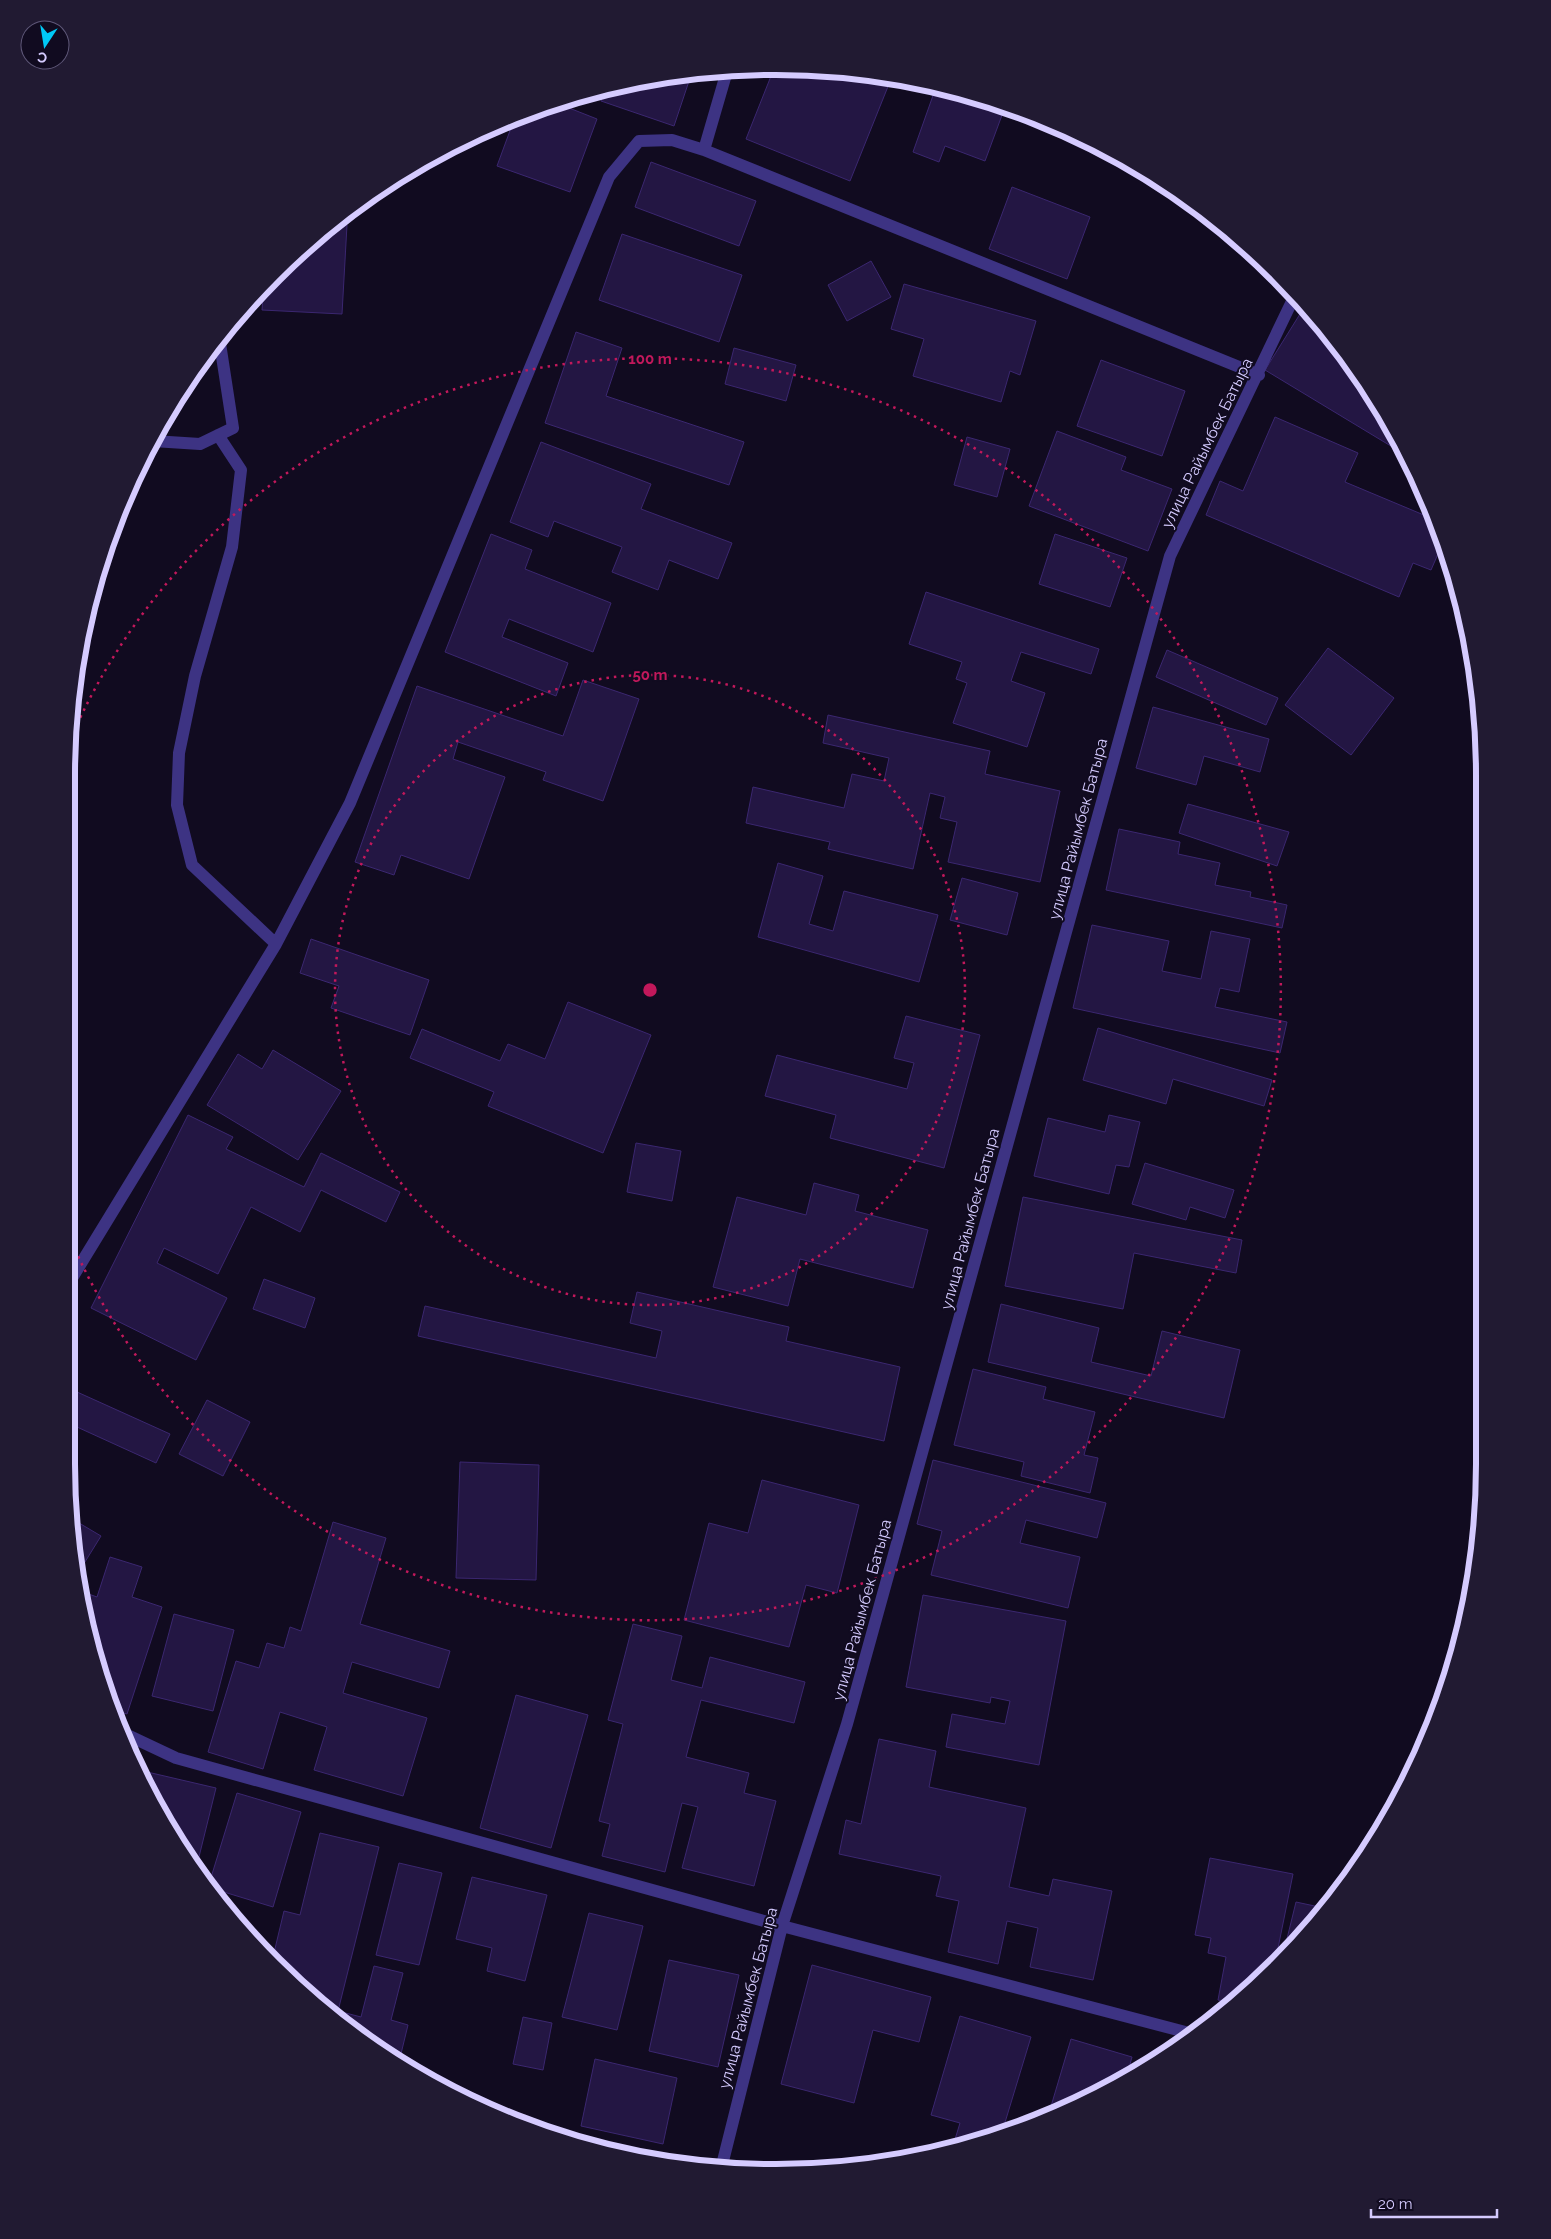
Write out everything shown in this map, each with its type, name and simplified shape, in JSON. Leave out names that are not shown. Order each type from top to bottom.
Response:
[{"type":"street","points":[[704,150],[725,77]]},
{"type":"street","points":[[75,1273],[276,944],[350,803],[609,177],[640,141],[672,140],[704,150],[1259,375]]},
{"type":"street","name":"улица Райымбек Батыра","points":[[723,2162],[782,1926],[847,1724],[1170,556],[1259,375],[1292,303]]},
{"type":"street","points":[[161,441],[200,444],[233,428],[220,349]]},
{"type":"street","points":[[218,435],[241,470],[232,547],[195,676],[179,754],[177,805],[192,865],[276,944]]},
{"type":"street","points":[[130,1736],[176,1758],[782,1926],[1185,2032]]},
{"type":"building","points":[[771,75],[821,76],[889,84],[850,181],[746,139]]},
{"type":"building","points":[[689,80],[674,126],[601,101],[602,97],[639,88]]},
{"type":"building","points":[[934,93],[1003,113],[985,161],[945,146],[939,162],[913,152]]},
{"type":"building","points":[[567,107],[597,119],[570,192],[497,166],[512,126]]},
{"type":"building","points":[[651,162],[756,201],[739,246],[635,207]]},
{"type":"building","points":[[1012,187],[1090,217],[1067,279],[989,249]]},
{"type":"building","points":[[343,225],[347,225],[342,314],[262,310],[263,299],[280,280]]},
{"type":"building","points":[[622,234],[742,275],[719,342],[599,300]]},
{"type":"building","points":[[871,261],[891,297],[847,321],[828,285]]},
{"type":"building","points":[[904,284],[1036,321],[1020,375],[1010,371],[1001,402],[913,376],[924,339],[891,329]]},
{"type":"building","points":[[1301,313],[1358,386],[1394,448],[1265,370]]},
{"type":"building","points":[[576,332],[622,348],[606,396],[744,442],[729,485],[545,423]]},
{"type":"building","points":[[734,348],[796,365],[786,401],[725,384]]},
{"type":"building","points":[[1101,360],[1185,391],[1162,456],[1077,426]]},
{"type":"building","points":[[1275,417],[1358,453],[1345,482],[1426,516],[1439,551],[1431,570],[1413,563],[1399,597],[1206,515],[1220,481],[1243,491]]},
{"type":"building","points":[[1057,431],[1126,457],[1121,470],[1172,489],[1148,551],[1029,506]]},
{"type":"building","points":[[967,437],[1010,449],[997,497],[954,485]]},
{"type":"building","points":[[541,442],[651,484],[641,509],[732,543],[718,579],[669,560],[658,590],[612,572],[622,547],[554,521],[548,537],[510,522]]},
{"type":"building","points":[[491,534],[532,550],[525,569],[611,603],[593,652],[509,619],[502,637],[568,663],[556,696],[445,652]]},
{"type":"building","points":[[1055,534],[1127,558],[1110,607],[1039,584]]},
{"type":"building","points":[[926,592],[1099,649],[1091,674],[1021,652],[1011,681],[1045,693],[1027,747],[953,723],[967,683],[956,679],[962,662],[909,644]]},
{"type":"building","points":[[1328,648],[1394,698],[1351,755],[1285,705]]},
{"type":"building","points":[[1167,650],[1278,698],[1266,725],[1156,677]]},
{"type":"building","points":[[583,680],[639,699],[603,801],[543,780],[546,772],[458,742],[453,759],[505,777],[469,879],[401,855],[394,875],[355,862],[417,686],[563,736]]},
{"type":"building","points":[[1153,707],[1269,739],[1260,772],[1204,756],[1196,785],[1136,768]]},
{"type":"building","points":[[828,715],[990,751],[985,774],[1060,791],[1040,882],[948,862],[957,822],[940,818],[945,797],[930,793],[913,869],[828,849],[830,842],[746,823],[753,787],[844,808],[852,774],[884,781],[889,758],[823,743]]},
{"type":"building","points":[[1188,804],[1289,832],[1277,866],[1179,833]]},
{"type":"building","points":[[1119,829],[1180,842],[1178,854],[1220,863],[1215,885],[1251,892],[1250,897],[1287,905],[1282,928],[1106,890]]},
{"type":"building","points":[[778,863],[823,876],[809,924],[833,931],[844,891],[938,915],[919,982],[758,937]]},
{"type":"building","points":[[962,878],[1018,893],[1007,935],[950,920]]},
{"type":"building","points":[[1092,925],[1169,941],[1162,971],[1201,979],[1211,931],[1250,939],[1239,992],[1220,988],[1215,1007],[1287,1022],[1280,1053],[1073,1008]]},
{"type":"building","points":[[311,939],[429,980],[410,1035],[331,1008],[339,986],[300,973]]},
{"type":"building","points":[[568,1002],[651,1035],[603,1153],[488,1106],[494,1092],[410,1058],[422,1029],[500,1061],[508,1044],[545,1059]]},
{"type":"building","points":[[906,1016],[980,1035],[944,1168],[830,1138],[836,1115],[765,1096],[777,1055],[907,1089],[914,1063],[894,1058]]},
{"type":"building","points":[[1098,1028],[1272,1080],[1264,1106],[1173,1079],[1166,1104],[1083,1080]]},
{"type":"building","points":[[273,1050],[341,1091],[298,1160],[207,1105],[238,1054],[262,1069]]},
{"type":"building","points":[[188,1115],[233,1137],[226,1149],[304,1187],[321,1153],[400,1192],[386,1222],[321,1190],[300,1232],[251,1207],[218,1274],[164,1248],[157,1263],[227,1298],[196,1360],[91,1308]]},
{"type":"building","points":[[1109,1115],[1140,1122],[1129,1167],[1116,1165],[1109,1194],[1034,1176],[1048,1118],[1105,1132]]},
{"type":"building","points":[[636,1143],[681,1151],[672,1201],[627,1192]]},
{"type":"building","points":[[1145,1163],[1234,1190],[1225,1218],[1190,1207],[1186,1220],[1132,1204]]},
{"type":"building","points":[[814,1183],[859,1195],[855,1211],[928,1230],[913,1288],[800,1259],[788,1306],[713,1287],[737,1197],[806,1215]]},
{"type":"building","points":[[1023,1197],[1242,1240],[1236,1273],[1134,1253],[1123,1309],[1005,1286]]},
{"type":"building","points":[[264,1279],[315,1298],[305,1328],[253,1309]]},
{"type":"building","points":[[637,1292],[789,1327],[786,1341],[900,1367],[884,1441],[418,1336],[425,1306],[656,1358],[662,1331],[630,1323]]},
{"type":"building","points":[[1001,1304],[1099,1328],[1091,1362],[1151,1376],[1162,1331],[1240,1350],[1224,1418],[988,1362]]},
{"type":"building","points":[[973,1369],[1046,1387],[1043,1399],[1095,1412],[1084,1455],[1098,1458],[1090,1493],[1021,1476],[1024,1462],[954,1445]]},
{"type":"building","points":[[75,1391],[170,1434],[156,1463],[75,1426]]},
{"type":"building","points":[[207,1400],[250,1422],[223,1476],[179,1454]]},
{"type":"building","points":[[933,1460],[1106,1503],[1097,1538],[1026,1520],[1020,1543],[1080,1557],[1068,1608],[931,1575],[942,1531],[917,1524]]},
{"type":"building","points":[[460,1462],[539,1465],[536,1580],[456,1578]]},
{"type":"building","points":[[762,1480],[859,1505],[837,1593],[806,1585],[789,1647],[684,1620],[709,1523],[748,1533]]},
{"type":"building","points":[[77,1522],[101,1536],[83,1566]]},
{"type":"building","points":[[333,1522],[386,1538],[360,1624],[450,1651],[439,1688],[352,1662],[343,1693],[427,1718],[403,1796],[314,1770],[327,1727],[280,1712],[263,1769],[208,1752],[236,1661],[259,1668],[267,1643],[284,1648],[290,1627],[301,1631]]},
{"type":"building","points":[[110,1557],[142,1567],[132,1597],[162,1607],[127,1714],[121,1712],[112,1689],[87,1593],[97,1597]]},
{"type":"building","points":[[923,1595],[1066,1621],[1039,1765],[946,1747],[952,1714],[1005,1724],[1010,1701],[991,1697],[990,1703],[906,1687]]},
{"type":"building","points":[[174,1614],[234,1630],[213,1711],[152,1696]]},
{"type":"building","points":[[633,1624],[682,1636],[671,1680],[702,1688],[710,1657],[805,1682],[794,1723],[701,1700],[686,1757],[749,1773],[744,1793],[776,1801],[754,1886],[682,1868],[698,1807],[682,1803],[665,1872],[602,1856],[610,1824],[599,1821],[623,1724],[608,1720]]},
{"type":"building","points":[[516,1695],[588,1715],[551,1848],[480,1828]]},
{"type":"building","points":[[879,1739],[936,1751],[929,1787],[1026,1808],[1009,1887],[1049,1896],[1053,1879],[1112,1891],[1093,1980],[1030,1967],[1038,1928],[1007,1921],[998,1964],[948,1952],[959,1901],[936,1896],[941,1876],[839,1854],[846,1820],[861,1824]]},
{"type":"building","points":[[146,1772],[216,1788],[198,1860],[169,1814]]},
{"type":"building","points":[[237,1793],[301,1812],[273,1907],[221,1891],[211,1878]]},
{"type":"building","points":[[320,1833],[379,1847],[338,2010],[274,1953],[284,1911],[300,1915]]},
{"type":"building","points":[[1210,1858],[1293,1874],[1277,1952],[1223,2001],[1218,2000],[1226,1957],[1208,1953],[1211,1938],[1195,1935]]},
{"type":"building","points":[[399,1863],[442,1873],[419,1965],[376,1955]]},
{"type":"building","points":[[472,1877],[547,1895],[525,1981],[487,1971],[492,1948],[456,1939]]},
{"type":"building","points":[[1296,1902],[1317,1907],[1302,1925],[1286,1942]]},
{"type":"building","points":[[589,1913],[643,1926],[617,2030],[562,2017]]},
{"type":"building","points":[[669,1960],[739,1975],[718,2067],[649,2051]]},
{"type":"building","points":[[812,1965],[931,1997],[919,2042],[873,2030],[854,2103],[781,2084]]},
{"type":"building","points":[[374,1966],[403,1973],[391,2020],[408,2025],[401,2055],[340,2012],[361,2017]]},
{"type":"building","points":[[960,2016],[1031,2037],[1004,2126],[955,2141],[960,2123],[931,2115]]},
{"type":"building","points":[[523,2017],[552,2023],[543,2070],[513,2064]]},
{"type":"building","points":[[1071,2039],[1132,2057],[1129,2068],[1050,2108]]},
{"type":"building","points":[[595,2059],[677,2078],[663,2144],[581,2126]]}]
